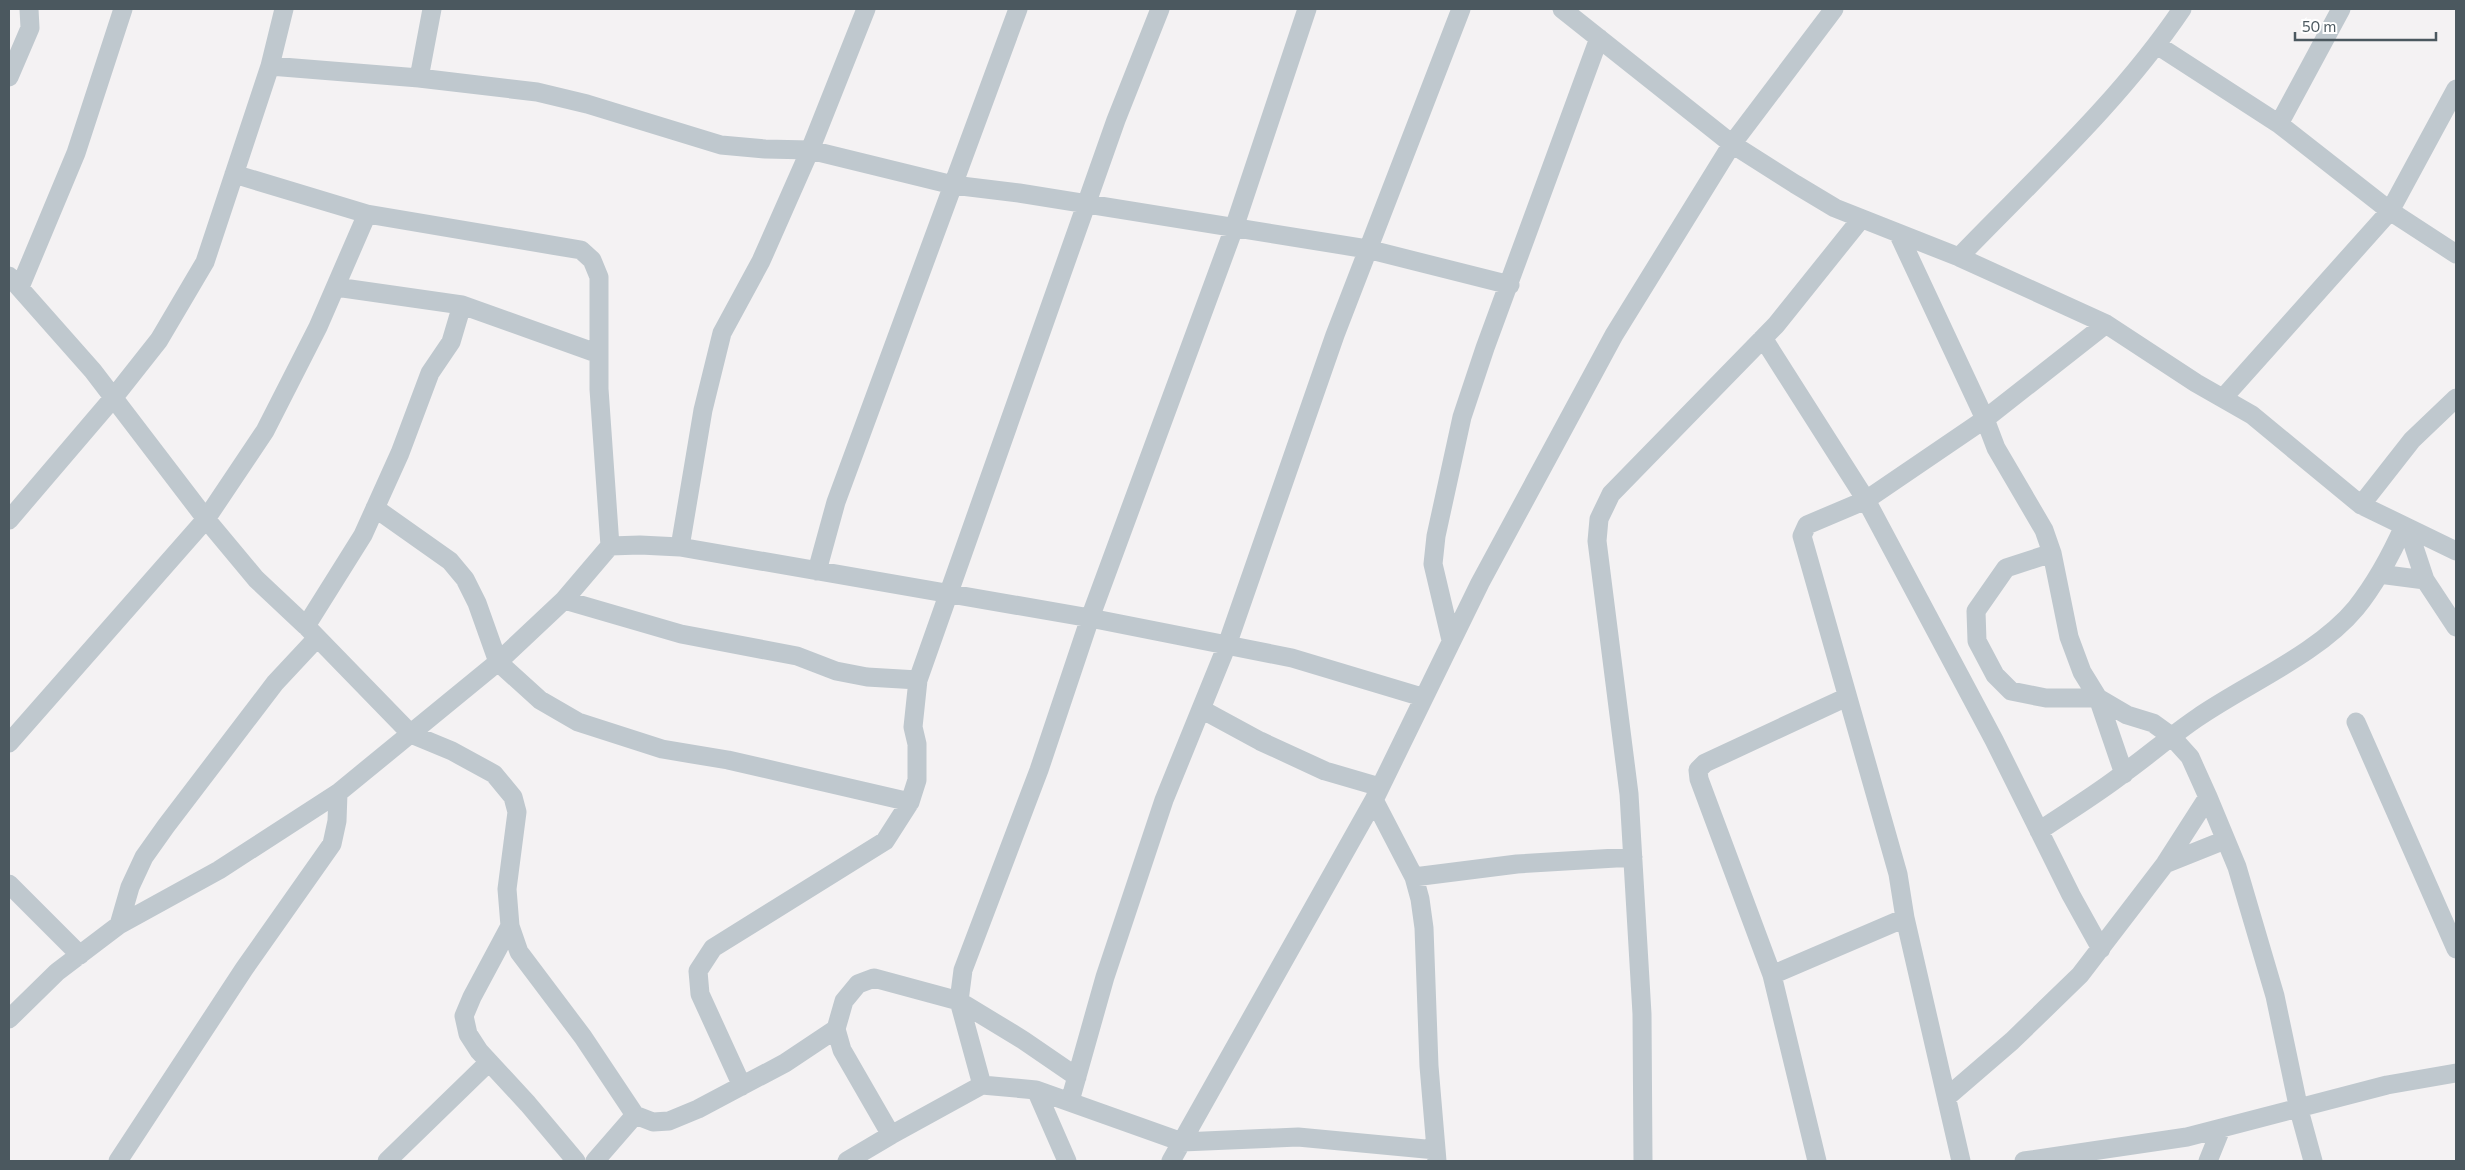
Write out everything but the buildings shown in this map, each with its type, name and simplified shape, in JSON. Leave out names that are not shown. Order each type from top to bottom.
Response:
[{"type":"street","points":[[9,77],[30,28],[29,9]]},
{"type":"street","points":[[123,9],[76,152],[14,281],[114,397],[206,519],[256,579],[312,632],[411,734],[452,751],[494,774],[512,797],[517,812],[507,888],[510,926],[519,952],[583,1037],[634,1115],[653,1122],[668,1121],[698,1109],[784,1063],[836,1029]]},
{"type":"street","points":[[9,520],[114,397],[159,340],[205,262],[270,66],[284,9]]},
{"type":"street","points":[[419,78],[432,9]]},
{"type":"street","points":[[680,547],[703,410],[722,333],[761,262],[810,150],[866,9]]},
{"type":"street","points":[[817,571],[836,502],[1018,9]]},
{"type":"street","points":[[742,1086],[700,994],[698,971],[713,948],[885,841],[910,802],[917,780],[917,744],[913,727],[918,680],[1086,204],[1160,9]]},
{"type":"street","points":[[982,1085],[959,1001],[963,970],[1039,770],[1090,618],[1234,228],[1307,9]]},
{"type":"street","points":[[1070,1101],[1106,977],[1164,800],[1227,645],[1332,344],[1461,9]]},
{"type":"street","points":[[1562,9],[1732,144],[1835,208],[1958,257],[2106,324],[2252,415],[2361,504],[2456,551]]},
{"type":"street","points":[[1171,1161],[1377,794],[1451,640],[1614,335],[1732,144],[1834,9]]},
{"type":"street","points":[[1958,257],[2091,120],[2157,45],[2182,9]]},
{"type":"street","points":[[2279,124],[2340,9]]},
{"type":"street","points":[[1451,640],[1434,564],[1436,536],[1462,417],[1599,38]]},
{"type":"street","points":[[2157,45],[2279,124],[2390,211],[2456,254]]},
{"type":"street","points":[[270,66],[419,78],[538,92],[596,107],[721,145],[765,150],[810,150],[953,185],[1368,249],[1510,285]]},
{"type":"street","points":[[2223,398],[2390,211],[2456,89]]},
{"type":"street","points":[[9,1019],[58,972],[119,925],[219,870],[338,793],[498,662],[564,600],[610,546],[599,389],[599,277],[592,260],[581,250],[367,214],[234,174]]},
{"type":"street","points":[[9,743],[206,519],[265,431],[318,327],[367,214]]},
{"type":"street","points":[[1643,1161],[1642,1014],[1629,794],[1597,541],[1599,519],[1610,494],[1763,338],[1861,219]]},
{"type":"street","points":[[1898,233],[1985,419],[1996,448],[2044,530],[2052,553],[2069,637],[2082,672],[2098,698],[2124,774]]},
{"type":"street","points":[[336,287],[462,305],[599,354]]},
{"type":"street","points":[[119,925],[130,887],[144,857],[312,632],[363,535],[400,453],[430,372],[451,342],[462,305]]},
{"type":"street","points":[[1961,1161],[1905,918],[1898,874],[1802,536],[1807,525],[1866,500],[1985,419],[2106,324]]},
{"type":"street","points":[[1763,338],[1866,500],[1994,740],[2101,949]]},
{"type":"street","points":[[2361,504],[2412,440],[2456,398]]},
{"type":"street","points":[[375,508],[435,548],[466,579],[477,603],[498,662],[540,700],[578,722],[662,749],[728,760],[910,802]]},
{"type":"street","points":[[2039,831],[2124,774],[2171,736],[2230,696],[2290,662],[2305,651],[2355,609],[2379,574],[2406,527]]},
{"type":"street","points":[[2406,527],[2425,580],[2456,627]]},
{"type":"street","points":[[610,546],[680,547],[1090,618],[1292,658],[1422,697]]},
{"type":"street","points":[[2052,553],[2006,568],[1976,611],[1977,641],[1995,675],[2011,691],[2046,698],[2098,698],[2127,715],[2153,723],[2171,736],[2190,757],[2237,867],[2275,996],[2299,1110],[2313,1161]]},
{"type":"street","points":[[2379,574],[2425,580]]},
{"type":"street","points":[[564,600],[681,634],[797,656],[836,671],[867,677],[918,680]]},
{"type":"street","points":[[1817,1161],[1772,975],[1699,779],[1698,770],[1705,763],[1847,697]]},
{"type":"street","points":[[847,1161],[982,1085],[1036,1090],[1182,1142],[1298,1137],[1436,1156],[1429,1066],[1424,928],[1414,878],[1377,794],[1260,741],[1201,709]]},
{"type":"street","points":[[2356,722],[2456,949]]},
{"type":"street","points":[[118,1161],[244,969],[332,844],[337,821],[338,793]]},
{"type":"street","points":[[1947,1097],[2012,1040],[2080,975],[2165,864],[2208,797]]},
{"type":"street","points":[[2165,864],[2225,840]]},
{"type":"street","points":[[1414,878],[1517,864],[1633,857]]},
{"type":"street","points":[[9,884],[80,955]]},
{"type":"street","points":[[1772,975],[1905,918]]},
{"type":"street","points":[[510,926],[472,997],[464,1016],[468,1034],[489,1062],[576,1161]]},
{"type":"street","points":[[891,1135],[842,1050],[836,1029],[844,1001],[858,984],[874,978],[959,1001],[1023,1040],[1076,1078]]},
{"type":"street","points":[[387,1161],[489,1062]]},
{"type":"street","points":[[2024,1161],[2119,1155],[2299,1110],[2387,1085],[2456,1073]]},
{"type":"street","points":[[1036,1090],[1067,1161]]},
{"type":"street","points":[[596,1161],[634,1115]]},
{"type":"street","points":[[2208,1161],[2221,1129]]}]
